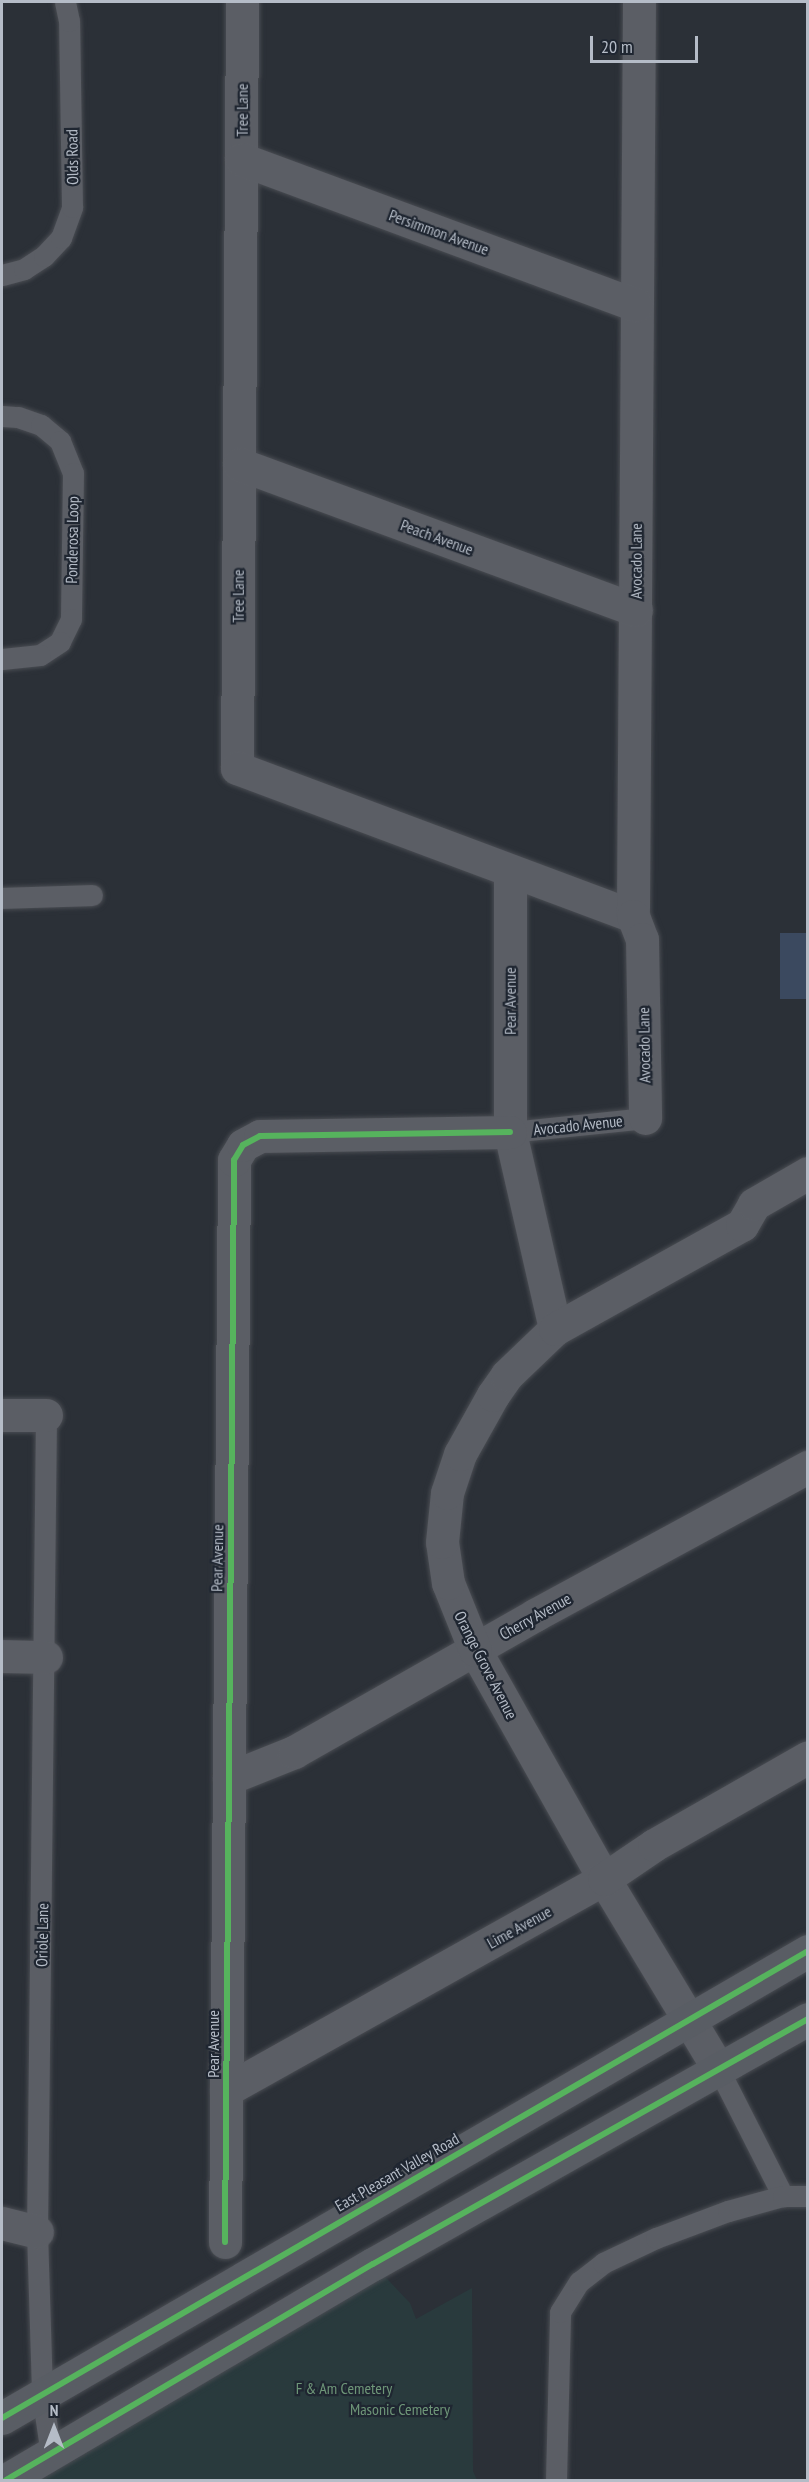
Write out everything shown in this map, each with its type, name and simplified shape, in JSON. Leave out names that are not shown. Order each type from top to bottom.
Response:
[{"type":"main road","name":"East Pleasant Valley Road","points":[[2,2418],[807,1951]]},
{"type":"main road","points":[[6,2481],[373,2264],[807,2019]]},
{"type":"street","name":"Tree Lane","points":[[242,2],[237,768],[633,916]]},
{"type":"street","name":"Avocado Lane","points":[[639,2],[633,916],[642,939],[645,1118]]},
{"type":"street","name":"Persimmon Avenue","points":[[241,159],[636,305]]},
{"type":"street","name":"Peach Avenue","points":[[239,464],[636,610]]},
{"type":"street","name":"Pear Avenue","points":[[510,871],[510,1132],[555,1329]]},
{"type":"street","name":"Pear Avenue","points":[[225,2242],[234,1160],[243,1145],[260,1136],[510,1132]]},
{"type":"street","name":"Orange Grove Avenue","points":[[718,2068],[604,1879],[475,1650],[448,1582],[442,1542],[447,1493],[460,1454],[493,1395],[507,1375],[555,1329],[742,1225],[754,1204],[807,1173]]},
{"type":"street","points":[[2,1415],[46,1415]]},
{"type":"street","name":"Cherry Avenue","points":[[229,1778],[294,1752],[807,1467]]},
{"type":"street","points":[[2,1656],[46,1657]]},
{"type":"street","name":"Lime Avenue","points":[[226,2090],[604,1879],[654,1845],[807,1757]]},
{"type":"street","points":[[2,2223],[37,2232]]},
{"type":"lane","name":"Olds Road","points":[[2,275],[24,269],[45,256],[61,238],[72,207],[69,21],[65,2]]},
{"type":"lane","name":"Ponderosa Loop","points":[[2,416],[18,417],[42,425],[60,441],[73,473],[71,619],[60,642],[40,655],[2,659]]},
{"type":"lane","points":[[2,898],[92,895]]},
{"type":"lane","name":"Avocado Avenue","points":[[510,1132],[645,1118]]},
{"type":"lane","name":"Oriole Lane","points":[[46,1415],[46,1657],[37,2232],[42,2394],[51,2454]]},
{"type":"lane","points":[[718,2068],[783,2196]]},
{"type":"lane","points":[[556,2481],[560,2312],[579,2282],[603,2263],[656,2238],[783,2196],[807,2196]]},
{"type":"green space","name":"F & Am Cemetery","points":[[373,2264],[410,2303],[416,2319],[472,2288],[473,2471],[477,2480],[6,2480]]},
{"type":"water","points":[[780,933],[807,933],[807,999],[780,999]]},
{"type":"cycle path","points":[[225,2242],[234,1160],[243,1145],[260,1136],[510,1132]]},
{"type":"cycle path","points":[[2,2418],[808,1951]]},
{"type":"cycle path","points":[[6,2480],[373,2264],[808,2019]]},
{"type":"park label","name":"Masonic Cemetery","points":[[400,2409]]}]
